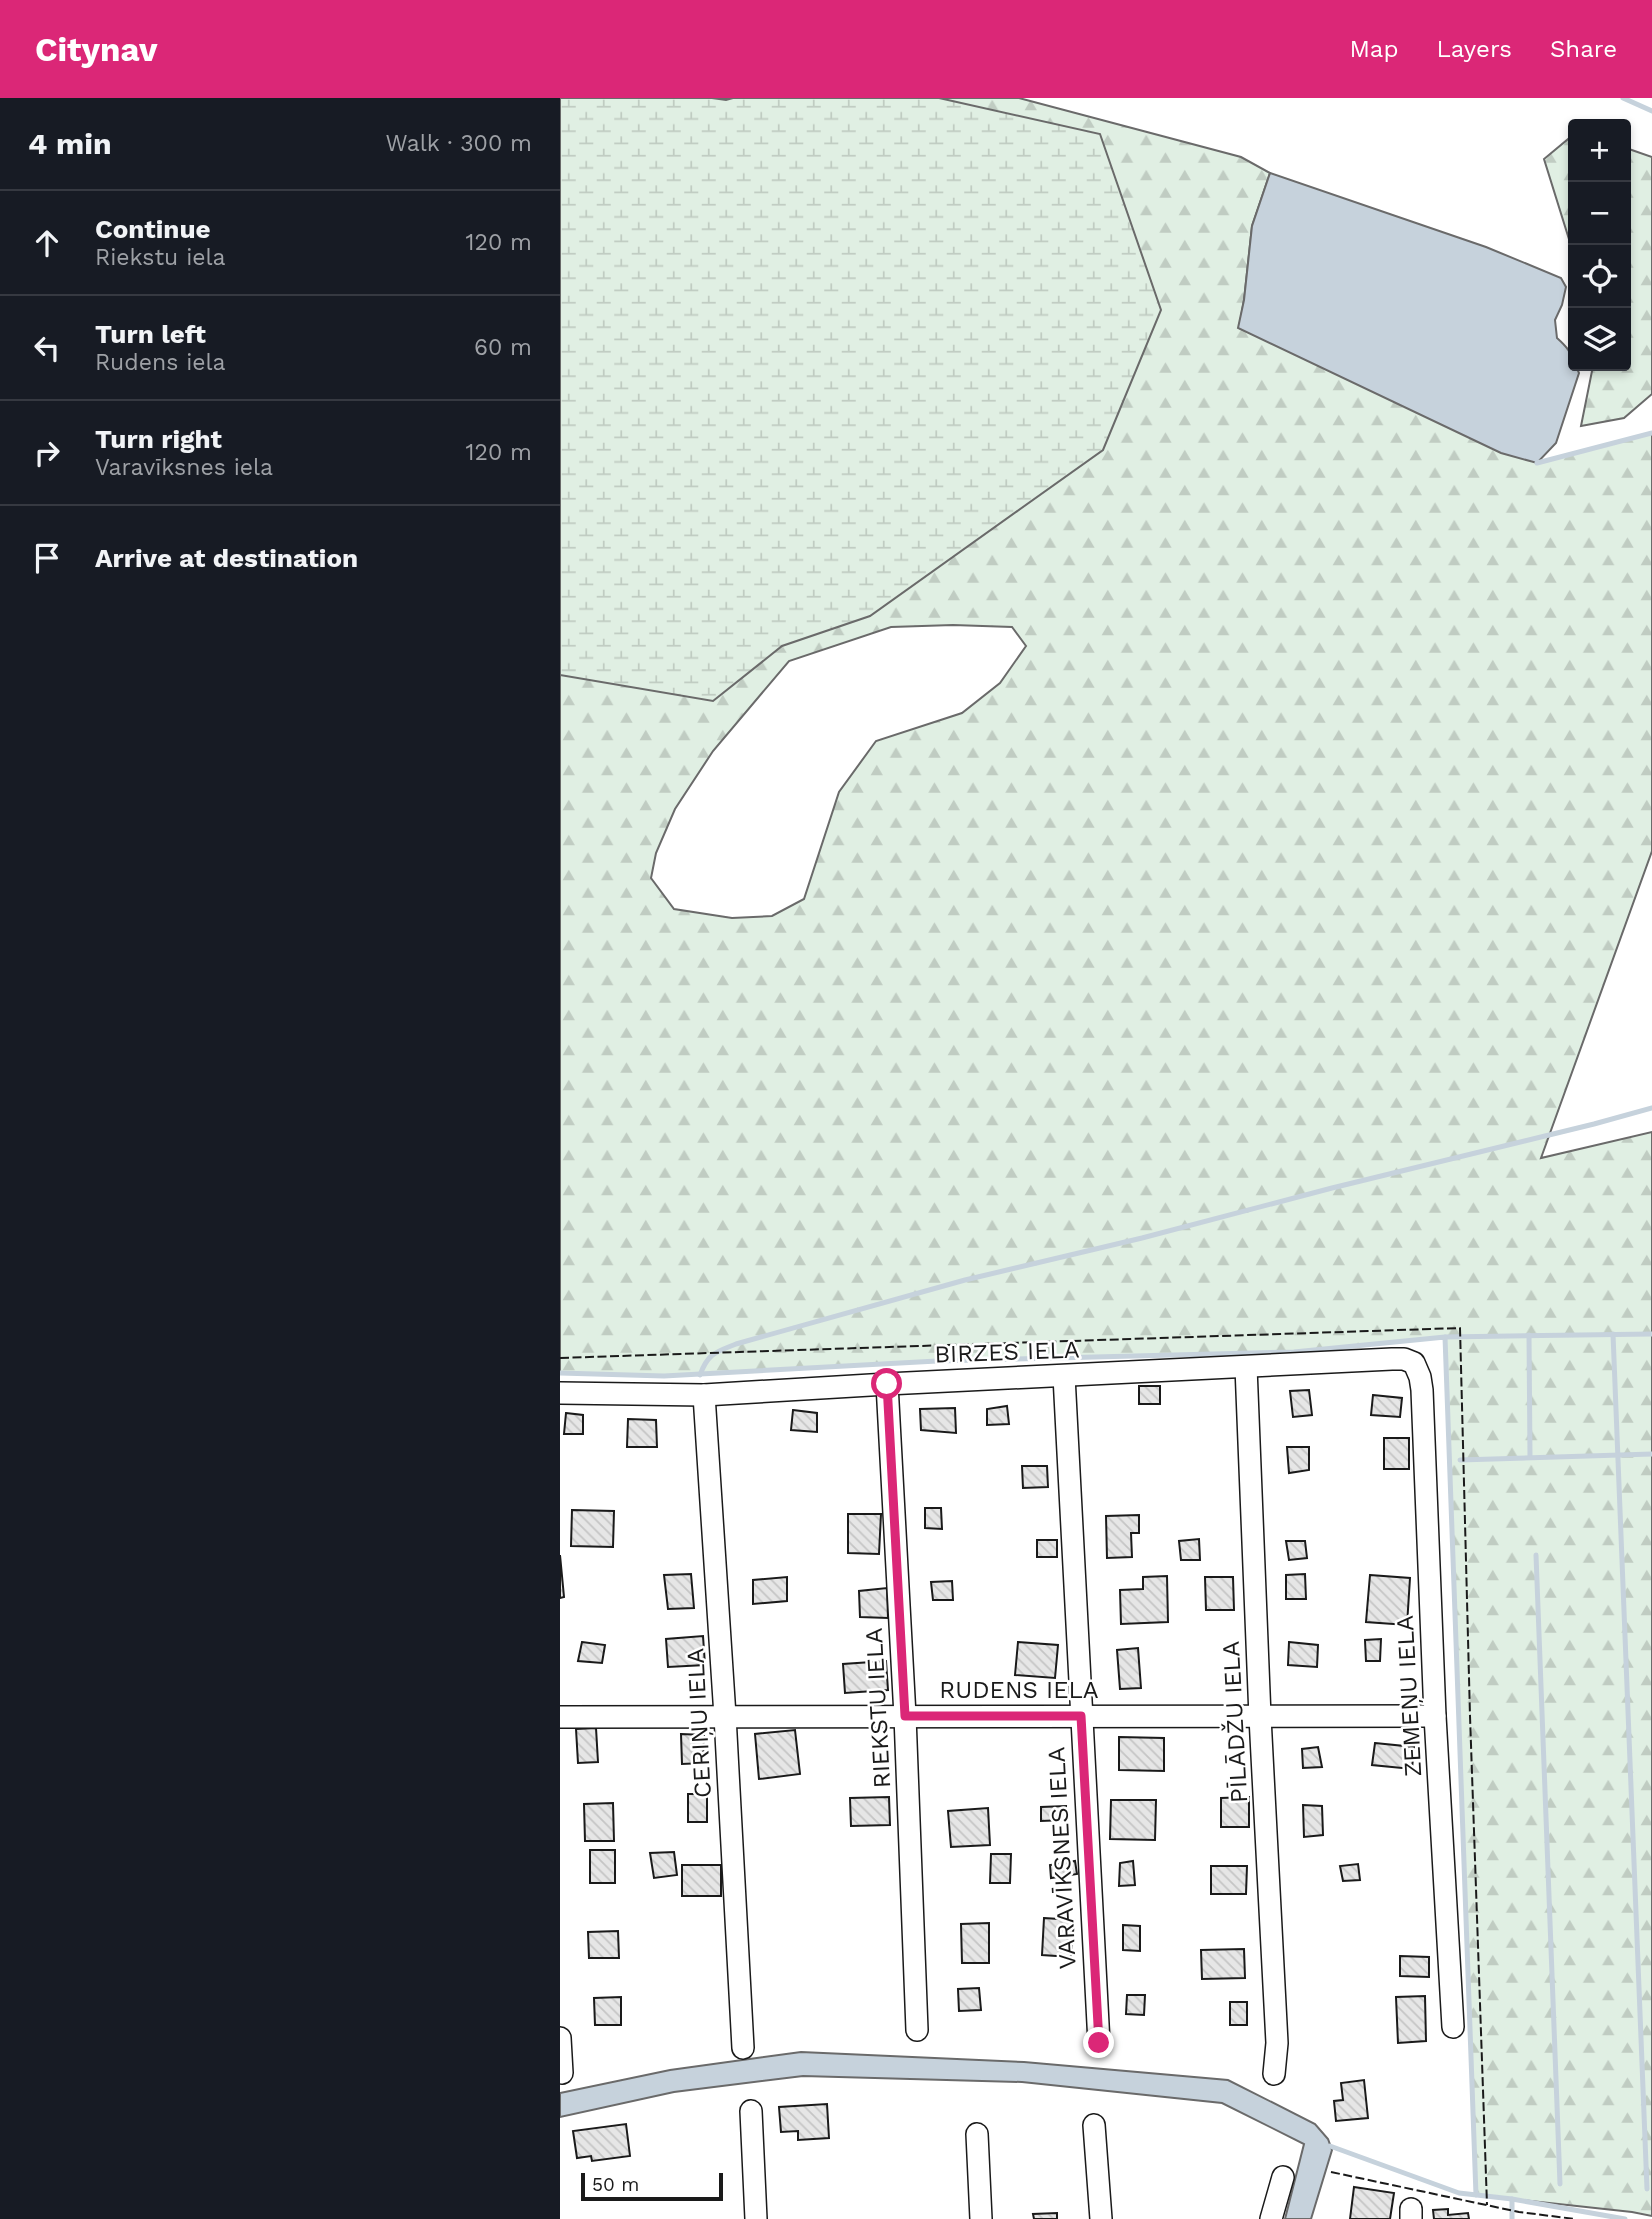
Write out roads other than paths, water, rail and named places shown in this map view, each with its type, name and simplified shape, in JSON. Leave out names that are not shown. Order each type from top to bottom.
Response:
[{"type":"street","name":"BIRZES IELA","points":[[560,1393],[704,1395],[1392,1359],[1404,1359],[1414,1363]]},
{"type":"street","name":"ZEMEŅU IELA","points":[[1414,1363],[1422,1390],[1435,1716],[1453,2027]]},
{"type":"street","name":"PĪLĀDŽU IELA","points":[[1247,1367],[1260,1717],[1277,2043],[1274,2074]]},
{"type":"street","name":"VARAVĪKSNES IELA","points":[[1064,1376],[1099,2043]]},
{"type":"street","name":"RIEKSTU IELA","points":[[887,1384],[905,1716],[917,2030]]},
{"type":"street","name":"CERIŅU IELA","points":[[704,1395],[726,1716],[743,2048]]},
{"type":"street","name":"RUDENS IELA","points":[[560,1717],[1435,1716]]},
{"type":"street","points":[[560,2038],[562,2073]]},
{"type":"street","points":[[751,2110],[756,2219]]},
{"type":"street","points":[[1094,2125],[1101,2219]]},
{"type":"street","points":[[977,2134],[981,2219]]},
{"type":"street","points":[[1271,2219],[1283,2177]]},
{"type":"waterway","points":[[1623,98],[1652,111]]},
{"type":"waterway","points":[[1537,463],[1652,433]]},
{"type":"waterway","points":[[700,1375],[706,1362],[714,1354],[736,1344],[965,1280],[1142,1238],[1652,1108]]},
{"type":"waterway","points":[[1613,1334],[1647,2189]]},
{"type":"waterway","points":[[1445,1337],[1652,1334]]},
{"type":"waterway","points":[[1529,1335],[1530,1457]]},
{"type":"waterway","points":[[560,1373],[664,1376],[937,1361],[1294,1352],[1445,1337],[1476,2195]]},
{"type":"waterway","points":[[1460,1460],[1652,1454]]},
{"type":"waterway","points":[[1536,1555],[1560,2184]]},
{"type":"waterway","points":[[1330,2146],[1459,2193],[1512,2199],[1512,2219]]},
{"type":"waterway","points":[[1512,2199],[1625,2219]]}]
